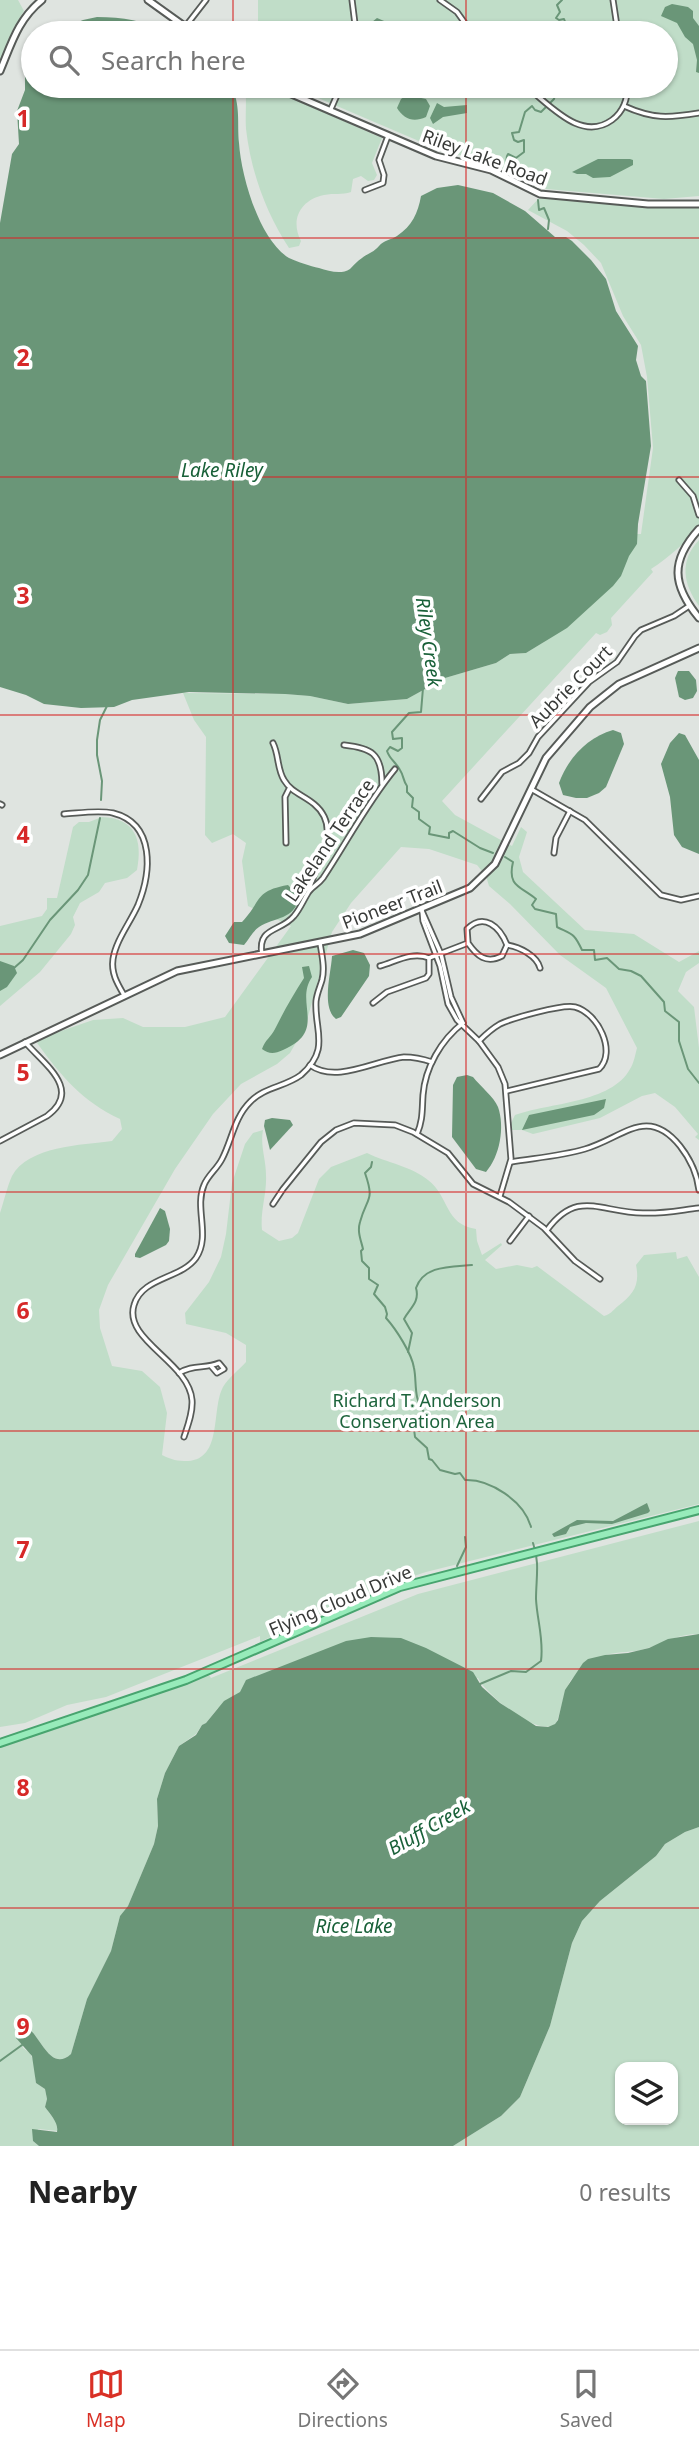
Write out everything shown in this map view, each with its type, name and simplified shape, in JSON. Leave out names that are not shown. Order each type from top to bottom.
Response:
[{"type":"main road","points":[[22,21],[42,0]]},
{"type":"main road","points":[[148,0],[177,21]]},
{"type":"main road","points":[[0,71],[21,23]]},
{"type":"main road","name":"Riley Lake Road","points":[[301,98],[436,156],[491,170],[540,194],[648,204],[699,204]]},
{"type":"main road","points":[[699,529],[686,544],[679,559],[678,583],[699,618]]},
{"type":"main road","name":"Pioneer Trail","points":[[0,1055],[177,971],[360,934],[470,888],[488,873],[500,854],[554,747],[599,698],[619,684],[699,648]]},
{"type":"main road","name":"Flying Cloud Drive","points":[[0,1743],[186,1680],[400,1587],[699,1510]]},
{"type":"street","points":[[352,0],[355,21]]},
{"type":"street","points":[[440,0],[457,12],[463,21]]},
{"type":"street","points":[[613,0],[616,21]]},
{"type":"street","points":[[189,21],[203,1]]},
{"type":"street","points":[[330,111],[336,98]]},
{"type":"street","points":[[540,98],[572,123],[594,127],[609,122],[624,106],[625,98]]},
{"type":"street","points":[[624,106],[653,117],[699,113]]},
{"type":"street","points":[[365,190],[383,183],[384,174],[379,156],[388,136]]},
{"type":"street","points":[[679,480],[693,496],[699,515]]},
{"type":"street","name":"Aubrie Court","points":[[481,799],[502,772],[519,763],[538,737],[589,682],[617,662],[635,636],[690,606]]},
{"type":"street","points":[[273,743],[282,778],[289,789],[317,806],[327,821],[328,840],[309,890]]},
{"type":"street","points":[[344,745],[365,747],[374,753],[381,786]]},
{"type":"street","name":"Lakeland Terrace","points":[[259,955],[263,938],[291,920],[302,907],[309,890],[321,881],[381,786],[395,769]]},
{"type":"street","points":[[286,843],[285,797],[289,789]]},
{"type":"street","points":[[531,789],[597,829],[661,895],[681,900],[699,896]]},
{"type":"street","points":[[554,853],[556,838],[570,811]]},
{"type":"street","points":[[64,814],[116,814],[129,820],[143,836],[149,857],[144,888],[115,948],[113,961],[113,973],[124,995]]},
{"type":"street","points":[[422,910],[451,997],[463,1023],[498,1066],[506,1091],[511,1162],[499,1197]]},
{"type":"street","points":[[507,945],[502,956],[489,960],[477,956],[468,943],[467,929],[482,921],[491,922],[507,945],[520,948],[538,960],[540,968]]},
{"type":"street","points":[[184,1437],[192,1400],[191,1392],[161,1352],[139,1334],[133,1319],[134,1304],[146,1288],[185,1268],[198,1255],[202,1240],[201,1191],[223,1158],[242,1111],[257,1095],[295,1079],[310,1065],[320,1039],[316,1002],[323,967],[320,943]]},
{"type":"street","points":[[380,967],[417,955],[429,958],[468,943]]},
{"type":"street","points":[[373,1003],[387,992],[426,978],[429,974],[429,958]]},
{"type":"street","points":[[479,1041],[505,1022],[563,1007],[581,1010],[598,1027],[607,1053],[606,1062],[599,1069],[506,1091]]},
{"type":"street","points":[[416,1134],[422,1121],[425,1084],[432,1062],[444,1043],[463,1023]]},
{"type":"street","points":[[0,1141],[54,1111],[62,1096],[59,1079],[26,1042]]},
{"type":"street","points":[[310,1065],[326,1072],[404,1058],[432,1062]]},
{"type":"street","points":[[273,1204],[321,1142],[336,1130],[354,1123],[404,1128],[448,1153],[473,1184],[529,1216],[575,1261],[600,1279]]},
{"type":"street","points":[[511,1162],[587,1149],[638,1126],[654,1126],[668,1133],[690,1158],[699,1190]]},
{"type":"street","points":[[547,1231],[560,1214],[581,1205],[642,1213],[699,1208]]},
{"type":"street","points":[[510,1241],[529,1216]]},
{"type":"street","points":[[179,1373],[193,1366],[211,1366]]},
{"type":"green space","points":[[0,0],[18,0],[24,11],[13,29],[0,61]]},
{"type":"green space","points":[[258,0],[699,0],[699,196],[664,199],[546,189],[540,184],[516,178],[498,165],[440,150],[318,98],[678,98],[678,21],[258,21]]},
{"type":"green space","points":[[246,98],[291,98],[382,138],[372,163],[377,175],[374,180],[368,181],[361,176],[353,179],[351,192],[324,195],[309,201],[299,212],[297,219],[301,241],[299,246],[289,248],[273,221],[261,192],[246,129]]},
{"type":"green space","name":"Richard T. Anderson Conservation Area","points":[[540,197],[660,208],[699,207],[699,530],[651,569],[653,572],[611,618],[612,625],[607,632],[600,635],[596,633],[442,801],[455,815],[512,846],[521,827],[527,832],[519,857],[523,872],[585,930],[634,934],[679,962],[699,951],[699,963],[686,972],[678,991],[694,1007],[699,1048],[699,1140],[695,1137],[698,1134],[675,1107],[655,1093],[642,1096],[600,1118],[533,1134],[511,1130],[510,1125],[515,1115],[578,1100],[609,1089],[630,1069],[637,1048],[606,988],[560,955],[489,886],[486,876],[477,865],[429,849],[401,847],[351,903],[332,932],[305,1027],[290,1053],[277,1064],[241,1084],[213,1114],[175,1169],[108,1285],[99,1310],[100,1328],[112,1366],[142,1371],[160,1387],[167,1413],[162,1455],[181,1461],[199,1458],[207,1452],[211,1443],[223,1387],[246,1362],[246,1345],[226,1333],[186,1324],[185,1313],[209,1282],[221,1257],[232,1183],[245,1144],[253,1133],[263,1130],[266,1182],[262,1230],[279,1241],[292,1238],[298,1233],[319,1179],[331,1167],[367,1153],[414,1171],[428,1180],[458,1222],[476,1229],[482,1255],[501,1243],[485,1260],[496,1269],[517,1265],[532,1268],[537,1266],[604,1316],[632,1293],[637,1278],[636,1265],[644,1255],[676,1252],[677,1259],[687,1256],[699,1277],[699,1504],[426,1572],[368,1591],[260,1642],[260,1636],[106,1697],[67,1705],[25,1723],[0,1727],[0,1213],[12,1176],[30,1158],[71,1146],[112,1141],[122,1129],[120,1119],[95,1105],[74,1087],[37,1043],[41,1038],[93,1020],[123,1018],[143,1027],[185,1027],[225,1017],[291,926],[248,906],[242,861],[246,843],[233,834],[212,843],[205,835],[206,737],[194,720],[183,693],[285,694],[348,704],[407,699],[445,678],[496,663],[510,654],[526,653],[544,642],[637,544],[637,534],[641,534],[653,448],[647,377],[641,345],[623,316],[601,263],[567,231],[528,210]]},
{"type":"green space","points":[[699,540],[699,606],[689,589],[686,564]]},
{"type":"green space","points":[[102,817],[122,821],[134,833],[139,849],[137,870],[127,878],[105,883],[99,892],[80,903],[73,917],[75,925],[71,934],[40,972],[0,1006],[0,926],[42,916],[47,909],[47,898],[57,898],[73,827],[79,822],[89,822]]},
{"type":"green space","points":[[699,1521],[699,1634],[679,1637],[643,1650],[606,1655],[592,1662],[571,1680],[555,1724],[547,1727],[525,1720],[501,1703],[478,1678],[218,1708],[196,1734],[179,1746],[165,1773],[157,1799],[158,1826],[154,1844],[128,1906],[120,1916],[111,1951],[87,1999],[71,2054],[63,2059],[56,2059],[27,2027],[21,2024],[23,2048],[30,2053],[34,2062],[36,2083],[45,2089],[45,2107],[56,2122],[58,2131],[38,2129],[33,2141],[39,2146],[0,2146],[0,1743],[207,1672],[211,1678],[418,1594]]},
{"type":"green space","points":[[699,1827],[699,2146],[453,2146],[501,2116],[520,2097],[550,2026],[572,1943],[582,1921],[600,1901],[656,1856],[665,1844]]},
{"type":"water","points":[[672,4],[688,7],[693,11],[693,18],[699,26],[699,73],[696,72],[697,60],[693,44],[685,37],[678,21],[661,16],[665,7]]},
{"type":"water","points":[[97,17],[136,21],[81,21]]},
{"type":"water","name":"Lake Riley","points":[[22,98],[235,98],[243,172],[254,206],[269,237],[289,258],[331,271],[350,269],[383,242],[407,228],[416,213],[421,196],[437,188],[458,185],[493,193],[525,211],[555,237],[566,237],[572,241],[606,279],[616,311],[638,346],[636,360],[641,376],[646,381],[651,446],[637,544],[621,576],[567,628],[526,653],[510,654],[496,663],[445,678],[407,699],[348,704],[285,694],[189,692],[132,700],[114,707],[81,708],[44,704],[0,687],[0,223],[12,154],[19,144],[17,111]]},
{"type":"water","points":[[401,99],[426,99],[430,106],[426,117],[413,120],[406,117],[397,108]]},
{"type":"water","points":[[437,103],[444,107],[467,105],[467,113],[443,117],[433,124],[430,118]]},
{"type":"water","points":[[598,159],[630,159],[633,160],[633,165],[610,177],[593,178],[572,172]]},
{"type":"water","points":[[678,671],[689,671],[696,680],[697,691],[693,698],[685,700],[679,697],[675,678]]},
{"type":"water","points":[[613,730],[621,733],[624,744],[606,787],[587,798],[563,795],[559,783],[573,757],[587,743]]},
{"type":"water","points":[[679,733],[685,735],[699,760],[699,854],[682,847],[674,835],[670,797],[661,764],[670,743]]},
{"type":"water","points":[[288,885],[299,897],[289,914],[259,927],[244,945],[229,943],[225,936],[234,922],[242,922],[269,890]]},
{"type":"water","points":[[353,950],[364,953],[370,965],[369,976],[341,1017],[336,1019],[331,1014],[328,999],[332,956]]},
{"type":"water","points":[[0,961],[14,966],[17,973],[7,987],[0,991]]},
{"type":"water","points":[[309,966],[312,977],[307,987],[308,1016],[304,1034],[283,1050],[272,1053],[265,1051],[263,1046],[304,978],[302,967]]},
{"type":"water","points":[[457,1077],[473,1077],[493,1099],[500,1115],[498,1150],[486,1172],[476,1169],[452,1137],[453,1085]]},
{"type":"water","points":[[606,1099],[604,1108],[594,1115],[522,1130],[529,1115]]},
{"type":"water","points":[[265,1120],[290,1120],[293,1125],[270,1150],[264,1126]]},
{"type":"water","points":[[160,1208],[165,1211],[170,1229],[169,1241],[140,1258],[135,1257],[135,1254]]},
{"type":"water","points":[[647,1503],[650,1511],[648,1513],[612,1524],[586,1523],[570,1527],[566,1534],[554,1537],[552,1534],[577,1520],[613,1521]]},
{"type":"water","name":"Rice Lake","points":[[699,1634],[699,1827],[665,1844],[656,1856],[600,1901],[582,1921],[572,1943],[550,2026],[520,2097],[501,2116],[453,2146],[39,2146],[33,2141],[32,2129],[57,2132],[57,2125],[45,2107],[45,2089],[36,2083],[32,2056],[16,2038],[17,2028],[21,2024],[27,2027],[56,2059],[63,2059],[71,2054],[87,1999],[111,1951],[120,1916],[128,1906],[154,1844],[158,1826],[157,1799],[165,1773],[179,1746],[196,1735],[224,1701],[240,1692],[246,1680],[346,1641],[371,1637],[401,1638],[473,1672],[482,1687],[500,1703],[536,1726],[548,1727],[558,1720],[565,1690],[588,1659],[628,1653],[649,1648],[668,1639]]},
{"type":"waterway","name":"Riley Creek","points":[[562,0],[557,5],[560,12],[556,18],[565,21]]},
{"type":"waterway","name":"Riley Creek","points":[[536,185],[532,178],[525,179],[525,174],[510,170],[507,164],[508,154],[516,158],[524,152],[524,140],[514,140],[512,133],[519,132],[525,112],[532,106],[541,112],[554,98]]},
{"type":"waterway","name":"Riley Creek","points":[[538,200],[539,210],[544,208],[549,220],[548,229]]},
{"type":"waterway","name":"Riley Creek","points":[[423,688],[421,712],[409,713],[392,732],[393,739],[402,738],[402,748],[398,751],[390,747],[388,754],[401,772],[407,792],[413,798],[412,807],[419,812],[419,819],[430,827],[429,834],[449,838],[449,833],[453,831],[493,853]]},
{"type":"waterway","points":[[101,800],[102,781],[97,740],[100,720],[108,704]]},
{"type":"waterway","points":[[14,968],[88,875],[100,818]]},
{"type":"waterway","name":"Riley Creek","points":[[505,857],[513,862],[514,881],[536,899],[532,905],[535,909],[556,914],[557,927],[572,935],[582,950],[594,950],[595,960],[607,958],[619,969],[641,976],[664,1002],[665,1011],[679,1022],[679,1041],[688,1069],[699,1083]]},
{"type":"waterway","points":[[372,1162],[365,1173],[370,1194],[359,1226],[362,1261],[369,1268],[369,1279],[378,1285],[374,1294],[385,1307],[386,1318],[413,1362],[417,1396],[424,1412],[414,1429],[415,1437],[427,1448],[429,1459],[440,1470],[460,1473],[465,1480],[485,1483],[505,1493],[521,1509],[531,1527]]},
{"type":"waterway","points":[[408,1352],[412,1333],[404,1319],[416,1301],[416,1288],[420,1280],[432,1271],[472,1265]]},
{"type":"waterway","points":[[457,1566],[466,1547],[465,1537]]},
{"type":"waterway","points":[[480,1684],[511,1671],[526,1672],[541,1661],[542,1645],[536,1599],[537,1564],[533,1543]]},
{"type":"waterway","name":"Bluff Creek","points":[[0,2061],[22,2045]]}]
